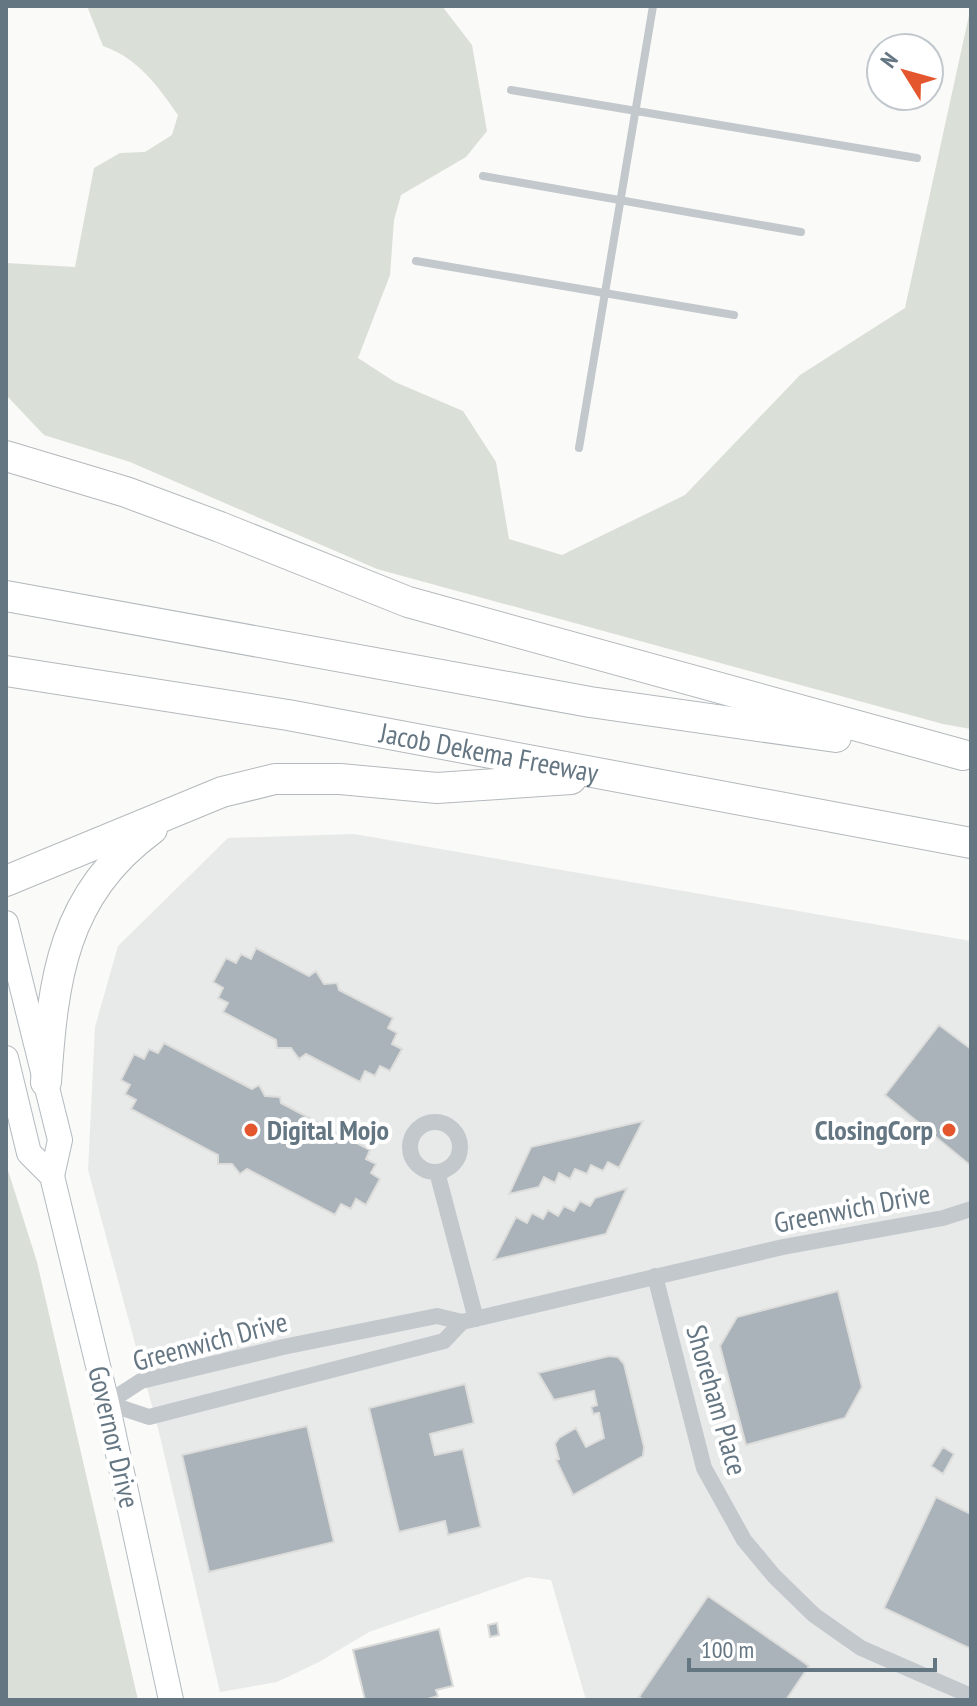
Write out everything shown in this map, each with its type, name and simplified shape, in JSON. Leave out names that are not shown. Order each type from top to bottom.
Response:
[{"type":"highway","points":[[6,456],[139,497],[408,602],[967,756]]},
{"type":"highway","points":[[6,596],[590,702],[967,756]]},
{"type":"highway","name":"Jacob Dekema Freeway","points":[[12,672],[288,715],[971,843]]},
{"type":"highway","points":[[6,881],[222,792],[275,779],[340,779],[437,788],[613,776]]},
{"type":"highway","points":[[46,1082],[53,991],[63,951],[83,907],[139,838],[181,808]]},
{"type":"main road","name":"Governor Drive","points":[[6,923],[60,1140],[52,1176],[107,1403],[171,1700]]},
{"type":"main road","name":"Governor Drive","points":[[6,1058],[29,1153],[52,1176]]},
{"type":"street","points":[[437,1172],[469,1320]]},
{"type":"street","name":"Greenwich Drive","points":[[107,1403],[141,1381],[283,1347],[437,1316],[469,1320],[655,1276],[971,1209]]},
{"type":"street","name":"Shoreham Place","points":[[655,1276],[704,1468],[744,1540],[774,1576],[814,1615],[861,1648],[971,1696]]},
{"type":"street","name":"Greenwich Drive","points":[[107,1403],[149,1417],[444,1341],[469,1320]]},
{"type":"lane","points":[[579,448],[653,6]]},
{"type":"lane","points":[[511,90],[917,158]]},
{"type":"lane","points":[[483,176],[801,232]]},
{"type":"lane","points":[[416,261],[734,315]]},
{"type":"shaded area","points":[[87,6],[442,6],[472,45],[487,131],[466,157],[401,195],[394,220],[390,275],[358,358],[395,382],[463,411],[496,462],[509,539],[562,555],[685,495],[800,375],[905,308],[971,6],[971,729],[943,724],[377,569],[130,462],[44,435],[6,395],[6,263],[75,267],[94,168],[120,153],[145,152],[172,135],[178,115],[155,83],[137,66],[103,46]]},
{"type":"shaded area","points":[[354,834],[971,941],[971,1700],[586,1700],[551,1580],[528,1577],[369,1632],[319,1662],[277,1682],[220,1692],[158,1428],[88,1170],[95,1027],[118,946],[228,838]]},
{"type":"shaded area","points":[[6,1164],[37,1262],[138,1700],[6,1700]]},
{"type":"building","points":[[256,948],[309,976],[316,971],[324,984],[337,983],[339,990],[393,1018],[388,1028],[397,1033],[392,1044],[402,1049],[390,1071],[380,1066],[375,1076],[365,1071],[360,1082],[306,1054],[299,1059],[291,1048],[277,1048],[276,1040],[223,1012],[228,1003],[218,998],[223,988],[213,982],[226,958],[236,963],[241,954],[251,959]]},
{"type":"building","name":"ClosingCorp","points":[[939,1025],[971,1049],[971,1166],[885,1095]]},
{"type":"building","name":"Digital Mojo","points":[[164,1043],[252,1089],[259,1085],[265,1096],[280,1097],[281,1103],[370,1150],[366,1159],[376,1164],[371,1173],[380,1179],[366,1205],[356,1199],[351,1209],[341,1204],[335,1215],[247,1169],[240,1174],[232,1164],[218,1164],[218,1155],[131,1109],[136,1100],[125,1094],[130,1085],[121,1080],[134,1054],[144,1059],[149,1049],[158,1053]]},
{"type":"building","points":[[643,1121],[619,1168],[608,1162],[603,1171],[591,1165],[587,1174],[575,1169],[570,1179],[559,1173],[555,1183],[544,1177],[539,1187],[509,1194],[531,1147]]},
{"type":"building","points":[[627,1188],[606,1234],[494,1260],[516,1217],[527,1223],[532,1213],[543,1219],[548,1210],[558,1216],[564,1206],[574,1211],[580,1201],[590,1206],[595,1198]]},
{"type":"building","points":[[838,1291],[862,1387],[845,1418],[746,1445],[720,1346],[737,1317]]},
{"type":"building","points":[[609,1356],[618,1357],[624,1364],[644,1447],[643,1456],[573,1495],[556,1460],[559,1459],[555,1444],[576,1428],[586,1447],[604,1438],[599,1413],[593,1414],[591,1407],[597,1405],[594,1391],[554,1400],[538,1373]]},
{"type":"building","points":[[465,1384],[474,1423],[430,1434],[435,1455],[463,1449],[481,1527],[448,1535],[445,1521],[399,1532],[369,1408]]},
{"type":"building","points":[[307,1426],[334,1542],[209,1572],[182,1455]]},
{"type":"building","points":[[943,1447],[954,1454],[943,1474],[931,1466]]},
{"type":"building","points":[[936,1497],[971,1514],[971,1649],[884,1608]]},
{"type":"building","points":[[708,1596],[809,1666],[786,1700],[644,1700],[639,1697]]},
{"type":"building","points":[[497,1623],[499,1635],[490,1637],[488,1625]]},
{"type":"building","points":[[439,1629],[453,1686],[436,1690],[438,1696],[424,1700],[365,1700],[353,1650]]},
{"type":"place","name":"Digital Mojo","points":[[251,1130]]},
{"type":"place","name":"ClosingCorp","points":[[949,1130]]}]
